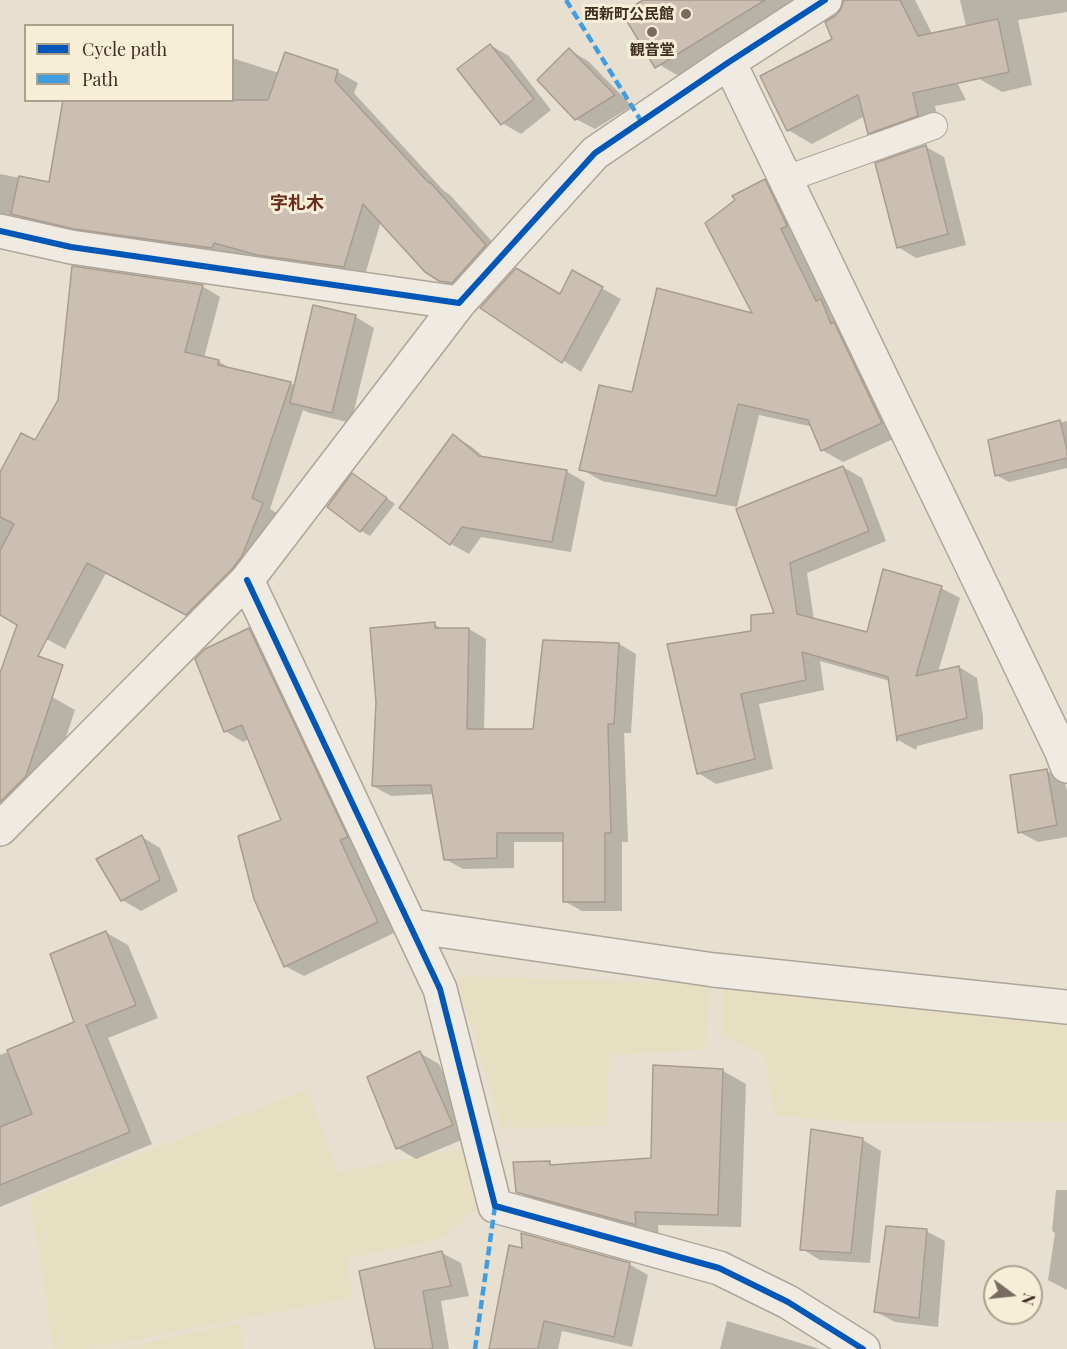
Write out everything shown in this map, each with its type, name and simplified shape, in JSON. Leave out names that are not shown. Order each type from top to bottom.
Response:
[{"type":"street","points":[[0,830],[247,580],[459,303],[595,153],[825,0]]},
{"type":"street","points":[[729,62],[1067,766]]},
{"type":"street","points":[[0,231],[71,247],[459,303]]},
{"type":"street","points":[[247,580],[440,989],[495,1206],[719,1268],[788,1302],[862,1349]]},
{"type":"street","points":[[411,926],[714,970],[1067,1007]]},
{"type":"lane","points":[[786,178],[934,126]]},
{"type":"shaded area","points":[[456,976],[711,984],[705,1050],[610,1055],[606,1126],[502,1128]]},
{"type":"shaded area","points":[[724,982],[1067,1021],[1067,1122],[856,1123],[775,1115],[764,1054],[722,1036]]},
{"type":"shaded area","points":[[308,1089],[338,1172],[461,1148],[477,1210],[440,1239],[347,1259],[353,1297],[88,1349],[54,1349],[30,1197]]},
{"type":"shaded area","points":[[241,1323],[243,1349],[115,1349]]},
{"type":"building","points":[[643,0],[765,0],[655,68],[622,13]]},
{"type":"building","points":[[844,0],[900,0],[918,36],[998,19],[1009,72],[913,93],[918,116],[868,134],[858,95],[787,131],[760,76],[832,39],[825,22],[835,16]]},
{"type":"building","points":[[490,44],[534,99],[501,125],[457,69]]},
{"type":"building","points":[[569,48],[615,95],[575,120],[537,80]]},
{"type":"building","points":[[285,52],[338,70],[335,81],[486,245],[452,283],[439,281],[425,272],[363,204],[344,267],[257,255],[214,243],[212,248],[74,229],[11,214],[19,176],[49,182],[63,102],[268,100]]},
{"type":"building","points":[[926,145],[948,234],[897,248],[875,163]]},
{"type":"building","points":[[765,179],[787,226],[781,229],[816,301],[821,299],[831,324],[834,322],[882,423],[821,451],[808,420],[738,404],[716,496],[579,470],[599,385],[632,392],[657,288],[752,313],[705,223],[735,200],[732,196]]},
{"type":"building","points":[[72,266],[203,285],[185,352],[219,360],[218,365],[291,382],[252,498],[263,503],[242,556],[186,615],[87,563],[38,656],[63,665],[26,776],[0,802],[0,673],[17,625],[0,615],[0,551],[14,524],[0,517],[0,472],[21,433],[35,440],[58,400]]},
{"type":"building","points":[[516,268],[560,294],[572,270],[603,287],[562,363],[480,308]]},
{"type":"building","points":[[313,305],[356,315],[332,413],[290,403]]},
{"type":"building","points":[[1060,420],[1067,458],[995,476],[988,440]]},
{"type":"building","points":[[453,434],[479,456],[567,470],[552,542],[462,527],[450,545],[399,508]]},
{"type":"building","points":[[843,466],[869,531],[790,563],[797,614],[867,632],[883,569],[942,586],[916,676],[959,666],[967,718],[898,736],[897,741],[888,677],[802,652],[806,680],[741,694],[755,759],[697,774],[667,644],[751,631],[751,615],[774,613],[736,509]]},
{"type":"building","points":[[352,473],[387,498],[360,532],[327,507]]},
{"type":"building","points":[[435,622],[435,628],[469,628],[467,729],[533,729],[543,640],[619,643],[614,724],[608,724],[611,833],[605,833],[605,902],[563,902],[563,833],[497,833],[497,858],[444,860],[431,785],[372,786],[376,702],[370,628]]},
{"type":"building","points":[[249,628],[348,837],[340,840],[378,922],[284,967],[254,899],[238,836],[281,820],[242,725],[224,732],[195,659],[205,649]]},
{"type":"building","points":[[1047,769],[1057,825],[1018,833],[1010,775]]},
{"type":"building","points":[[142,835],[160,880],[121,901],[96,859]]},
{"type":"building","points":[[106,931],[136,1005],[86,1025],[130,1132],[0,1185],[0,1127],[32,1114],[7,1050],[74,1022],[50,954]]},
{"type":"building","points":[[420,1051],[453,1125],[396,1149],[367,1077]]},
{"type":"building","points":[[653,1065],[723,1069],[718,1215],[635,1212],[636,1225],[516,1192],[513,1162],[550,1161],[550,1165],[651,1158]]},
{"type":"building","points":[[811,1129],[863,1138],[851,1253],[800,1250]]},
{"type":"building","points":[[886,1226],[927,1229],[919,1318],[874,1312]]},
{"type":"building","points":[[521,1233],[630,1263],[614,1337],[544,1321],[538,1349],[489,1349],[509,1245],[522,1248]]},
{"type":"building","points":[[442,1251],[451,1286],[423,1291],[433,1349],[375,1349],[359,1271]]},
{"type":"marked path","points":[[566,0],[641,121]]},
{"type":"marked path","points":[[475,1349],[495,1206]]},
{"type":"cycle path","points":[[0,231],[71,247],[459,303],[595,153],[825,0]]},
{"type":"cycle path","points":[[247,580],[440,989],[495,1206],[719,1268],[788,1302],[863,1349]]},
{"type":"place","name":"西新町公民館","points":[[686,14]]},
{"type":"place","name":"観音堂","points":[[652,32]]},
{"type":"district","name":"字札木","points":[[297,203]]}]
